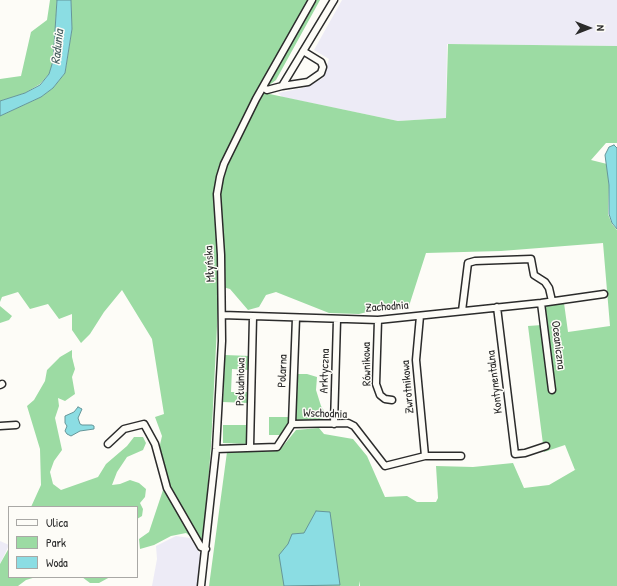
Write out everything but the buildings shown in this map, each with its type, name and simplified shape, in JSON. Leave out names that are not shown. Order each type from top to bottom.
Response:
[{"type":"street","name":"Młyńska","points":[[201,586],[216,449],[222,315],[218,189],[224,164],[262,87],[312,0]]},
{"type":"street","points":[[282,86],[334,0]]},
{"type":"street","points":[[262,87],[268,90],[308,82],[321,73],[323,66],[321,62],[304,51]]},
{"type":"street","points":[[462,311],[468,263],[475,261],[531,259],[534,275],[545,282],[550,288],[552,301]]},
{"type":"street","name":"Zachodnia","points":[[222,315],[337,320],[378,320],[541,303],[604,294]]},
{"type":"street","name":"Oceaniczna","points":[[541,303],[552,390]]},
{"type":"street","name":"Kontynentalna","points":[[497,307],[515,454],[525,454],[546,446]]},
{"type":"street","name":"Zwrotnikowa","points":[[420,316],[416,360],[426,456]]},
{"type":"street","name":"Południowa","points":[[250,447],[253,317]]},
{"type":"street","name":"Polarna","points":[[292,424],[296,318]]},
{"type":"street","name":"Arktyczna","points":[[334,424],[337,320]]},
{"type":"street","name":"Równikowa","points":[[378,320],[376,384],[380,395],[392,400]]},
{"type":"street","points":[[108,444],[124,429],[144,424],[155,444],[167,488],[201,547],[206,549]]},
{"type":"street","name":"Wschodnia","points":[[216,449],[277,447],[292,424],[348,424],[354,426],[385,466],[426,456]]},
{"type":"street","points":[[0,426],[16,425]]},
{"type":"street","points":[[426,456],[461,456]]},
{"type":"shaded area","points":[[342,0],[617,0],[617,46],[447,44],[446,118],[398,121],[282,97],[278,93],[303,88],[323,78],[329,59],[314,50]]},
{"type":"shaded area","points":[[176,536],[190,538],[201,555],[197,586],[152,586],[157,559],[156,546]]},
{"type":"shaded area","points":[[0,541],[8,545],[8,547],[0,564]]},
{"type":"green space","points":[[50,0],[57,0],[53,61],[49,74],[40,84],[25,93],[0,101],[0,79],[21,76],[31,32],[47,20]]},
{"type":"green space","points":[[71,0],[320,0],[276,80],[260,92],[398,121],[446,118],[448,44],[617,46],[617,143],[606,143],[591,160],[607,164],[609,185],[608,214],[612,224],[617,230],[617,586],[360,586],[359,581],[359,586],[209,586],[227,452],[279,451],[296,430],[319,428],[324,434],[353,439],[367,456],[385,497],[407,496],[417,502],[436,502],[438,498],[436,466],[473,467],[513,463],[524,488],[549,485],[575,470],[565,445],[544,452],[528,326],[542,325],[541,305],[564,303],[568,332],[610,326],[603,243],[501,251],[426,253],[409,306],[395,305],[359,314],[329,313],[276,292],[266,295],[259,307],[248,310],[230,289],[219,286],[211,446],[203,546],[186,533],[171,536],[154,545],[140,549],[139,539],[149,532],[163,490],[159,449],[162,436],[155,417],[164,414],[152,339],[122,290],[104,312],[90,334],[81,343],[72,330],[72,314],[59,319],[48,304],[30,309],[18,292],[2,297],[0,302],[0,116],[41,97],[53,88],[65,73],[72,29]]},
{"type":"green space","points":[[0,306],[12,316],[9,320],[0,323]]},
{"type":"green space","points":[[72,350],[75,369],[72,377],[75,394],[65,401],[58,398],[59,406],[55,418],[62,450],[54,461],[50,472],[53,484],[61,490],[98,477],[106,464],[127,446],[134,437],[143,437],[146,443],[143,450],[127,457],[117,472],[112,485],[130,480],[139,483],[146,489],[145,497],[140,503],[143,509],[142,516],[138,518],[138,506],[31,506],[41,485],[40,449],[27,406],[34,400],[45,381],[47,370],[60,357]]},
{"type":"green space","points":[[225,355],[250,356],[249,370],[232,369],[231,392],[248,392],[248,403],[223,402]]},
{"type":"green space","points":[[296,374],[307,374],[317,377],[316,390],[321,406],[328,417],[314,421],[295,420]]},
{"type":"green space","points":[[269,417],[289,417],[288,429],[284,435],[269,435]]},
{"type":"green space","points":[[223,425],[248,425],[248,444],[223,443]]},
{"type":"green space","points":[[8,550],[8,578],[33,578],[26,580],[18,586],[0,586],[0,564]]},
{"type":"green space","points":[[83,578],[108,578],[99,583],[90,583]]},
{"type":"water","name":"Radunia","points":[[57,0],[71,0],[72,29],[65,73],[53,88],[41,97],[0,116],[0,101],[25,93],[40,85],[49,74],[53,61]]},
{"type":"water","points":[[614,145],[617,148],[617,229],[612,223],[609,214],[609,185],[605,155],[609,147]]},
{"type":"water","points":[[78,407],[82,409],[78,418],[80,424],[92,425],[94,426],[94,429],[80,431],[71,436],[65,431],[67,426],[65,423],[65,416],[74,412]]},
{"type":"water","points":[[316,511],[330,512],[340,585],[284,586],[279,555],[288,544],[292,534],[304,533]]}]
